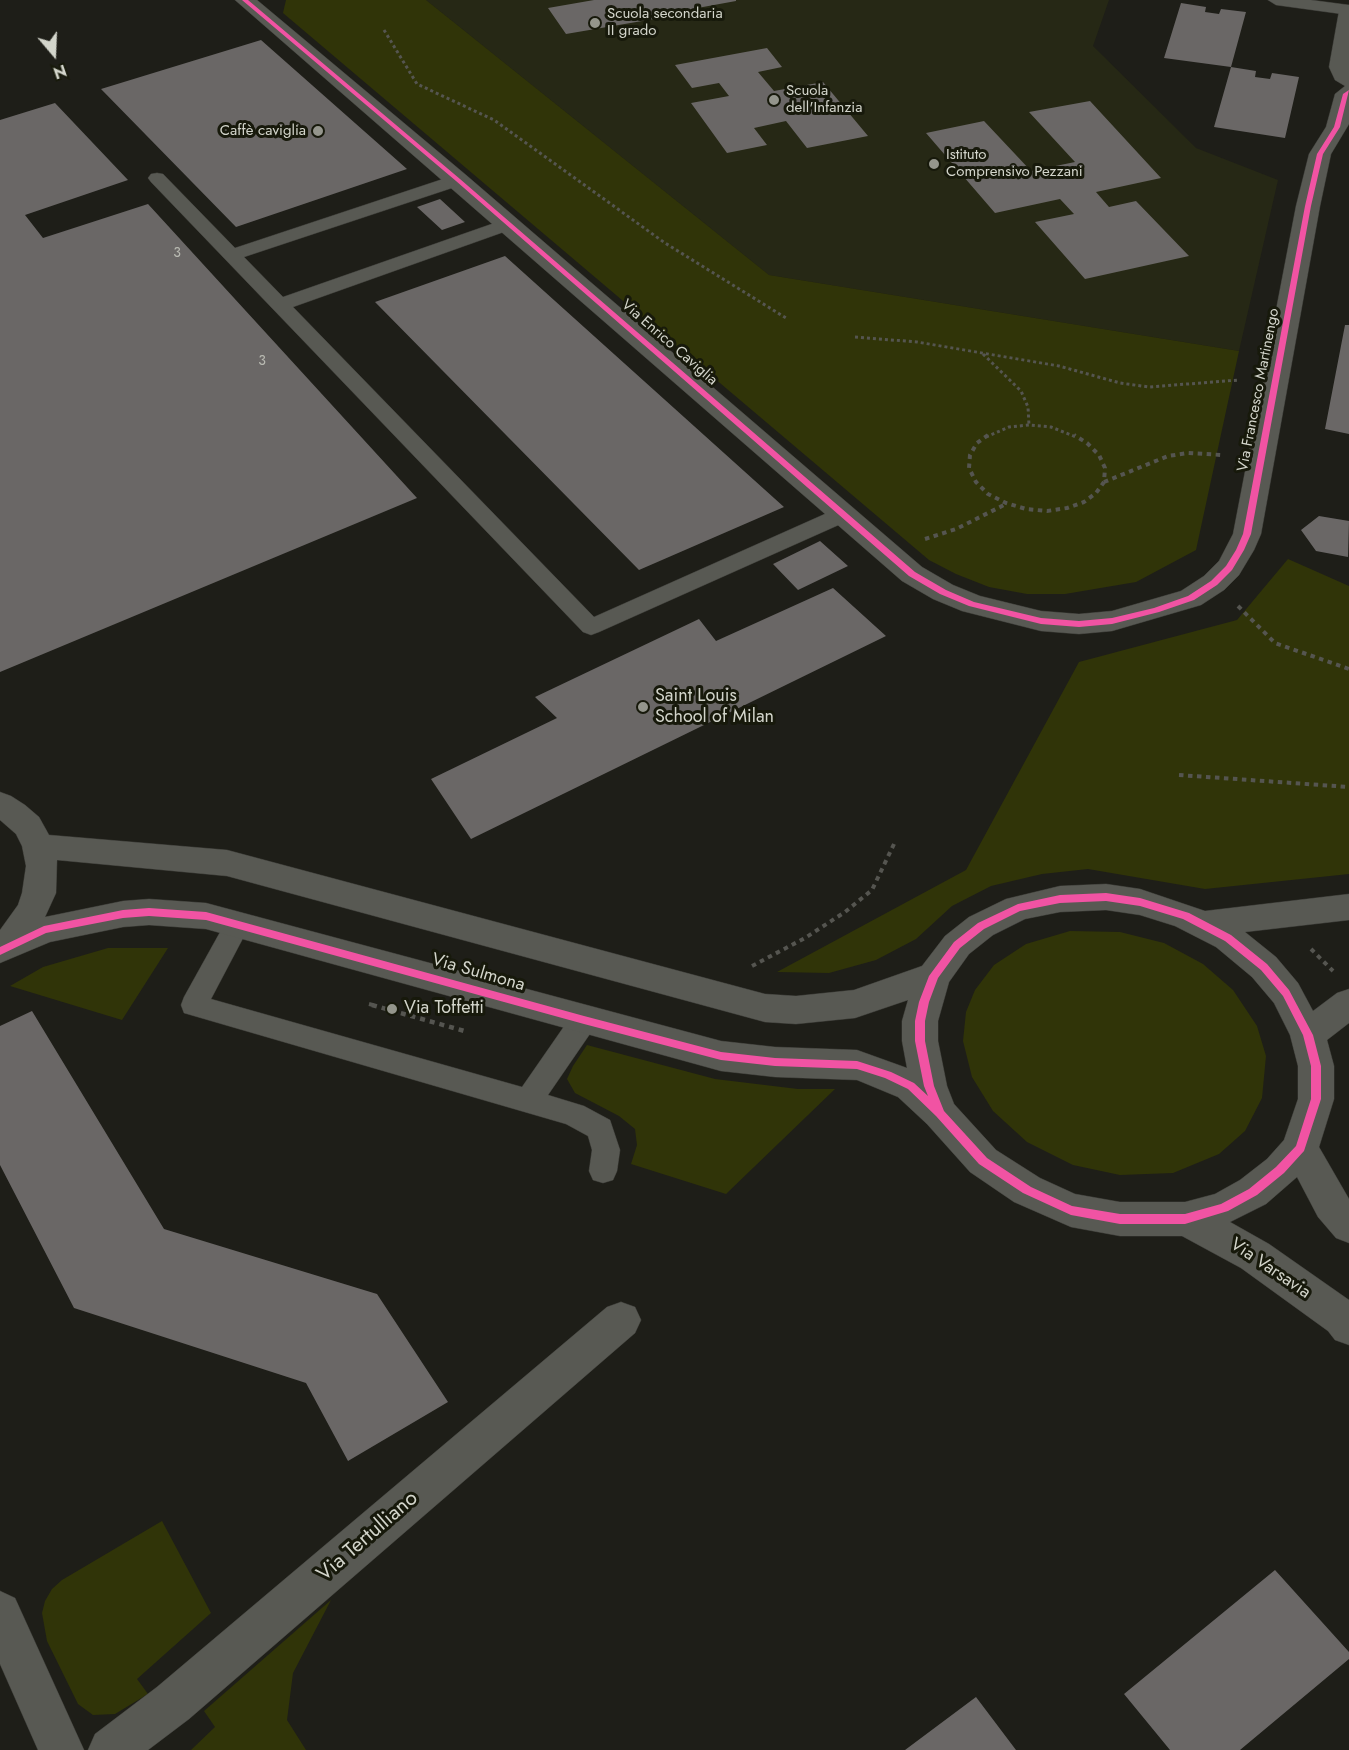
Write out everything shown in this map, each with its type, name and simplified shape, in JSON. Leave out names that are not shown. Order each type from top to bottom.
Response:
[{"type":"street","name":"Via Enrico Caviglia","points":[[245,0],[458,180],[912,574],[943,592],[972,604],[1041,621],[1079,624],[1112,621]]},
{"type":"street","name":"Via Francesco Martinengo","points":[[1112,621],[1191,598],[1214,583],[1229,568],[1240,550],[1246,534],[1320,154],[1337,127],[1346,94],[1349,10]]},
{"type":"street","points":[[0,804],[24,822],[39,846],[42,867],[39,893],[22,926],[0,950]]},
{"type":"street","points":[[39,846],[227,863],[765,1008],[796,1010],[855,1004],[934,976]]},
{"type":"street","name":"Via Sulmona","points":[[0,950],[44,930],[123,914],[149,912],[197,915],[238,923],[721,1056],[775,1062],[857,1065],[888,1075],[911,1086],[940,1113],[983,1161],[1027,1190],[1071,1210],[1120,1219],[1185,1219],[1224,1208],[1253,1192],[1280,1170],[1300,1148],[1316,1099],[1316,1066],[1308,1035],[1292,1002],[1271,975],[1238,945],[1203,924],[1175,912],[1129,900],[1094,897],[1050,900],[1018,908],[981,926],[957,945],[934,976],[924,1002],[919,1031],[922,1061],[940,1113]]},
{"type":"street","name":"Via Sulmona","points":[[1203,924],[1349,907]]},
{"type":"street","points":[[1308,1035],[1344,990]]},
{"type":"street","points":[[1300,1148],[1331,1205],[1349,1226]]},
{"type":"street","name":"Via Varsavia","points":[[1185,1219],[1254,1256],[1342,1318],[1349,1327]]},
{"type":"street","name":"Via Tertulliano","points":[[111,1750],[174,1703],[621,1320]]},
{"type":"street","points":[[0,1613],[61,1750]]},
{"type":"lane","name":"Via Francesco Martinengo","points":[[1276,0],[1349,10]]},
{"type":"lane","points":[[157,178],[591,627],[843,514]]},
{"type":"lane","points":[[232,255],[458,180]]},
{"type":"lane","points":[[280,304],[509,224]]},
{"type":"lane","points":[[238,923],[194,1005],[573,1114],[600,1129],[606,1150],[603,1171]]},
{"type":"lane","points":[[528,1101],[584,1020]]},
{"type":"path","points":[[384,30],[417,84],[494,120],[585,188],[665,243],[786,318]]},
{"type":"path","points":[[855,337],[917,342],[1059,366],[1120,383],[1149,387],[1239,380]]},
{"type":"path","points":[[982,353],[1021,391],[1028,407],[1029,425]]},
{"type":"path","points":[[1104,482],[1105,468],[1087,443],[1071,433],[1051,427],[1029,425],[991,433],[977,443],[970,455],[969,468],[976,482],[988,494],[1006,503],[1036,510],[1066,508],[1084,502],[1096,493],[1104,482],[1168,456],[1188,453],[1222,454]]},
{"type":"path","points":[[919,541],[956,529],[1006,503]]},
{"type":"path","points":[[1214,583],[1275,643],[1349,669]]},
{"type":"path","points":[[1179,775],[1349,788]]},
{"type":"path","points":[[749,972],[753,966],[805,938],[845,912],[872,890],[894,844]]},
{"type":"path","points":[[1306,944],[1344,990]]},
{"type":"path","points":[[369,1004],[468,1032]]},
{"type":"shaded area","name":"Istituto Comprensivo Pezzani","points":[[426,0],[1109,0],[1093,46],[1196,148],[1278,180],[1239,351],[769,275]]},
{"type":"green space","points":[[286,0],[426,0],[769,275],[1239,351],[1196,550],[1136,582],[1065,594],[1027,594],[989,587],[929,560],[283,13]]},
{"type":"green space","points":[[1288,559],[1349,586],[1349,874],[1205,889],[1088,869],[1042,874],[991,886],[952,906],[916,939],[876,960],[829,973],[777,972],[966,870],[1079,662],[1237,620]]},
{"type":"green space","points":[[1070,931],[1120,932],[1164,943],[1203,964],[1233,990],[1257,1026],[1266,1056],[1262,1098],[1245,1131],[1219,1154],[1173,1173],[1120,1175],[1073,1165],[1027,1142],[993,1111],[972,1077],[963,1041],[966,1012],[975,990],[994,965],[1026,944]]},
{"type":"green space","points":[[108,948],[168,948],[122,1020],[10,986],[43,967]]},
{"type":"green space","points":[[587,1045],[715,1079],[798,1089],[835,1089],[726,1194],[631,1164],[637,1145],[635,1129],[619,1116],[575,1093],[567,1079]]},
{"type":"green space","points":[[162,1521],[211,1613],[137,1679],[148,1694],[115,1714],[93,1715],[78,1704],[47,1641],[42,1613],[45,1601],[52,1589],[62,1580]]},
{"type":"green space","points":[[331,1600],[293,1673],[287,1720],[306,1750],[191,1750],[215,1727],[204,1711]]},
{"type":"building","name":"Scuola secondaria II grado","points":[[594,0],[736,1],[692,9],[695,12],[566,34],[548,8]]},
{"type":"building","points":[[1181,3],[1206,7],[1205,12],[1219,14],[1221,9],[1246,12],[1231,67],[1164,58]]},
{"type":"building","points":[[261,40],[407,169],[236,227],[101,89]]},
{"type":"building","name":"Scuola dell'Infanzia","points":[[767,48],[782,67],[758,72],[774,91],[823,82],[868,136],[807,148],[786,121],[754,128],[767,145],[727,153],[691,103],[729,96],[719,83],[692,88],[675,65]]},
{"type":"building","points":[[1231,67],[1256,71],[1255,77],[1270,79],[1272,73],[1299,77],[1285,138],[1214,127]]},
{"type":"building","points":[[1090,101],[1161,178],[1096,192],[1109,207],[1136,201],[1189,256],[1085,279],[1035,222],[1074,214],[1060,199],[995,213],[926,133],[984,121],[1031,171],[1075,162],[1029,112]]},
{"type":"building","points":[[55,103],[128,180],[25,215],[43,238],[148,204],[417,498],[0,672],[0,120]]},
{"type":"building","points":[[440,199],[465,222],[442,230],[417,207]]},
{"type":"building","points":[[505,256],[784,507],[639,570],[375,302]]},
{"type":"building","points":[[1345,325],[1349,325],[1349,434],[1325,429]]},
{"type":"building","points":[[1319,516],[1349,521],[1348,557],[1316,551],[1301,530]]},
{"type":"building","points":[[820,541],[848,566],[798,590],[773,564]]},
{"type":"building","name":"Saint Louis School of Milan","points":[[833,588],[886,636],[471,839],[431,779],[557,718],[535,697],[699,619],[716,641]]},
{"type":"building","points":[[32,1011],[164,1229],[377,1294],[448,1402],[348,1461],[306,1383],[74,1308],[0,1165],[0,1026]]},
{"type":"building","points":[[1275,1570],[1349,1652],[1349,1659],[1240,1750],[1170,1750],[1124,1694]]},
{"type":"building","points":[[976,1697],[1016,1750],[905,1750]]},
{"type":"cycle path","points":[[245,0],[458,180],[912,574],[943,592],[972,604],[1041,621],[1079,624],[1112,621],[1191,598],[1214,583],[1229,568],[1240,550],[1247,534],[1308,206],[1320,154],[1337,127],[1346,94],[1349,92]]},
{"type":"cycle path","points":[[0,951],[44,930],[123,914],[149,912],[206,916],[721,1056],[775,1062],[857,1065],[888,1075],[911,1086],[940,1113],[983,1161],[1027,1190],[1071,1210],[1120,1219],[1185,1219],[1224,1208],[1253,1192],[1280,1170],[1300,1148],[1316,1099],[1316,1066],[1308,1035],[1286,993],[1264,967],[1228,938],[1186,916],[1140,902],[1106,897],[1060,899],[1018,908],[981,926],[957,945],[934,976],[924,1002],[920,1021],[920,1041],[929,1086],[940,1113]]},
{"type":"place","name":"Scuola secondaria II grado","points":[[595,23]]},
{"type":"place","name":"Scuola dell'Infanzia","points":[[774,100]]},
{"type":"place","name":"Caffè caviglia","points":[[318,131]]},
{"type":"place","name":"Istituto Comprensivo Pezzani","points":[[934,164]]},
{"type":"place","name":"Saint Louis School of Milan","points":[[643,707]]},
{"type":"place","name":"Via Toffetti","points":[[392,1009]]}]
